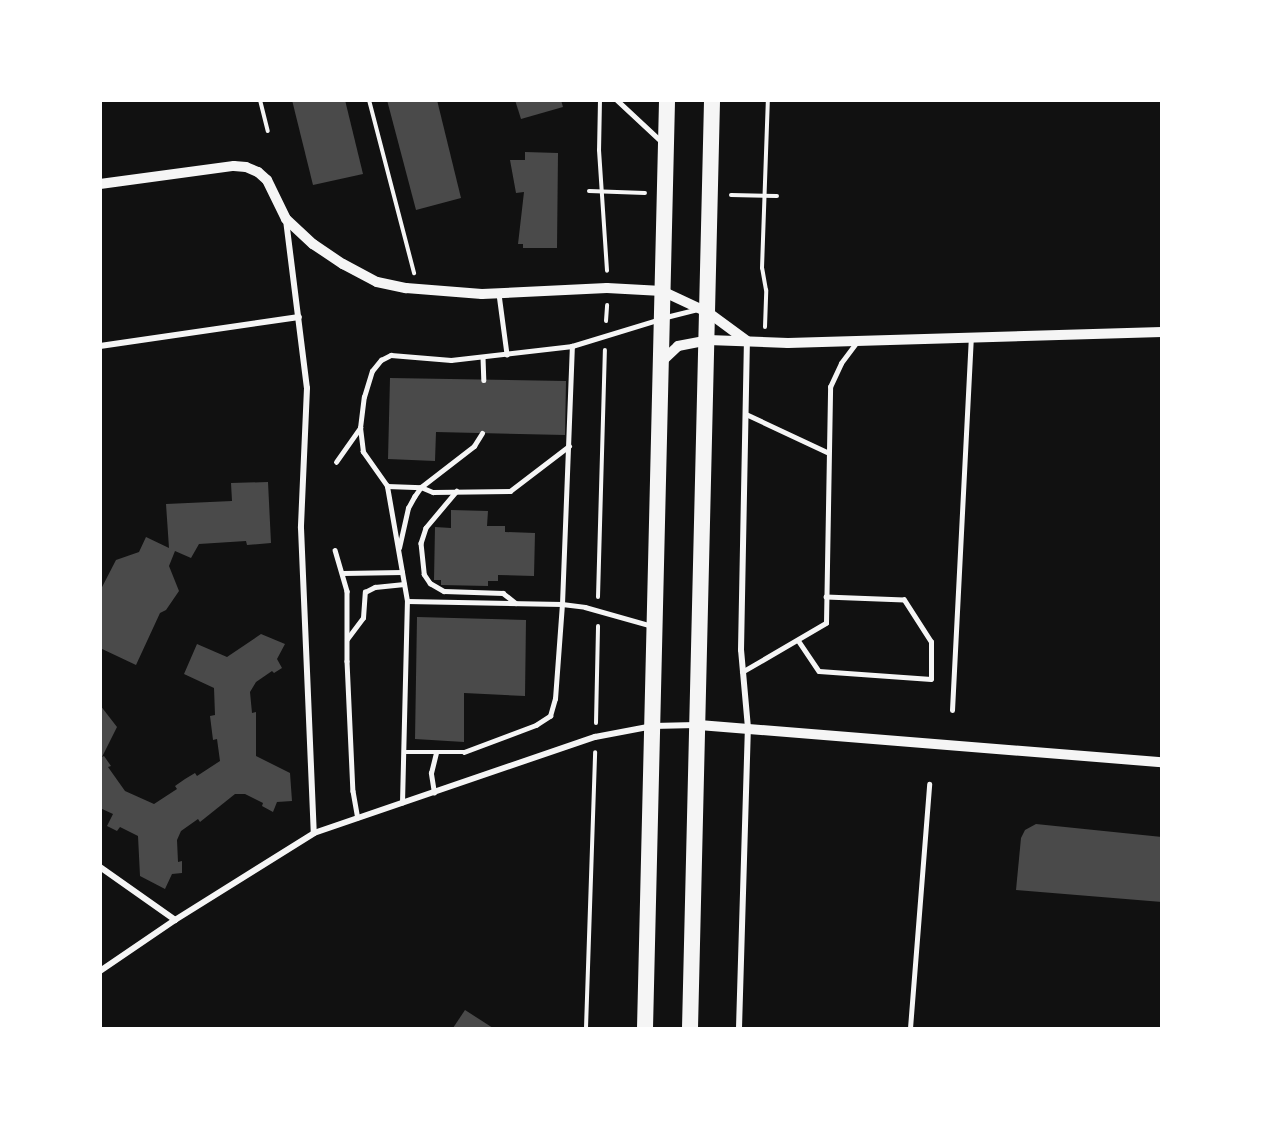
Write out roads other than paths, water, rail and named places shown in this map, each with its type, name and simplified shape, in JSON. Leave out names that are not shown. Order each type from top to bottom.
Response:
[{"type":"highway","points":[[645,1029],[660,319],[667,100]]},
{"type":"highway","points":[[690,1029],[708,340],[705,310],[712,100]]},
{"type":"street","points":[[100,184],[234,166],[246,167],[258,172],[267,180],[286,219],[306,388],[301,528],[314,833]]},
{"type":"street","points":[[286,219],[313,244],[370,279],[406,288],[499,293],[607,288],[662,291],[705,310],[747,341]]},
{"type":"street","points":[[100,346],[299,317]]},
{"type":"street","points":[[659,364],[678,346],[708,340],[765,342],[1161,332]]},
{"type":"street","points":[[952,710],[971,336]]},
{"type":"street","points":[[740,1029],[748,728],[742,672],[747,341]]},
{"type":"street","points":[[100,971],[175,920],[314,833],[596,738],[653,726],[699,725],[748,728],[1161,762]]},
{"type":"street","points":[[910,1029],[929,784]]},
{"type":"street","points":[[100,867],[175,920]]},
{"type":"lane","points":[[617,100],[666,145]]},
{"type":"lane","points":[[499,293],[507,354]]},
{"type":"lane","points":[[402,803],[407,601],[387,486],[366,459],[360,429],[364,397],[372,371],[381,360],[391,355],[451,360],[572,346],[660,319],[705,310]]},
{"type":"lane","points":[[742,672],[826,623],[827,452],[830,387],[841,363],[859,339]]},
{"type":"lane","points":[[404,752],[464,752],[537,725],[550,716],[555,699],[562,604],[572,346]]},
{"type":"lane","points":[[483,357],[484,380]]},
{"type":"lane","points":[[746,414],[827,452]]},
{"type":"lane","points":[[336,462],[360,429]]},
{"type":"lane","points":[[398,550],[408,508],[421,487],[474,447],[482,433]]},
{"type":"lane","points":[[387,486],[421,487],[433,492],[510,490],[568,446]]},
{"type":"lane","points":[[457,491],[426,528],[421,543],[424,574],[430,583],[444,591],[503,593],[517,603]]},
{"type":"lane","points":[[335,550],[347,591],[353,791],[358,818]]},
{"type":"lane","points":[[343,573],[402,572]]},
{"type":"lane","points":[[347,639],[363,618],[365,592],[375,587],[404,585]]},
{"type":"lane","points":[[798,640],[819,671],[932,679],[931,642],[904,600],[826,597]]},
{"type":"lane","points":[[407,601],[562,604],[655,626]]},
{"type":"lane","points":[[434,793],[431,773],[436,753]]}]
